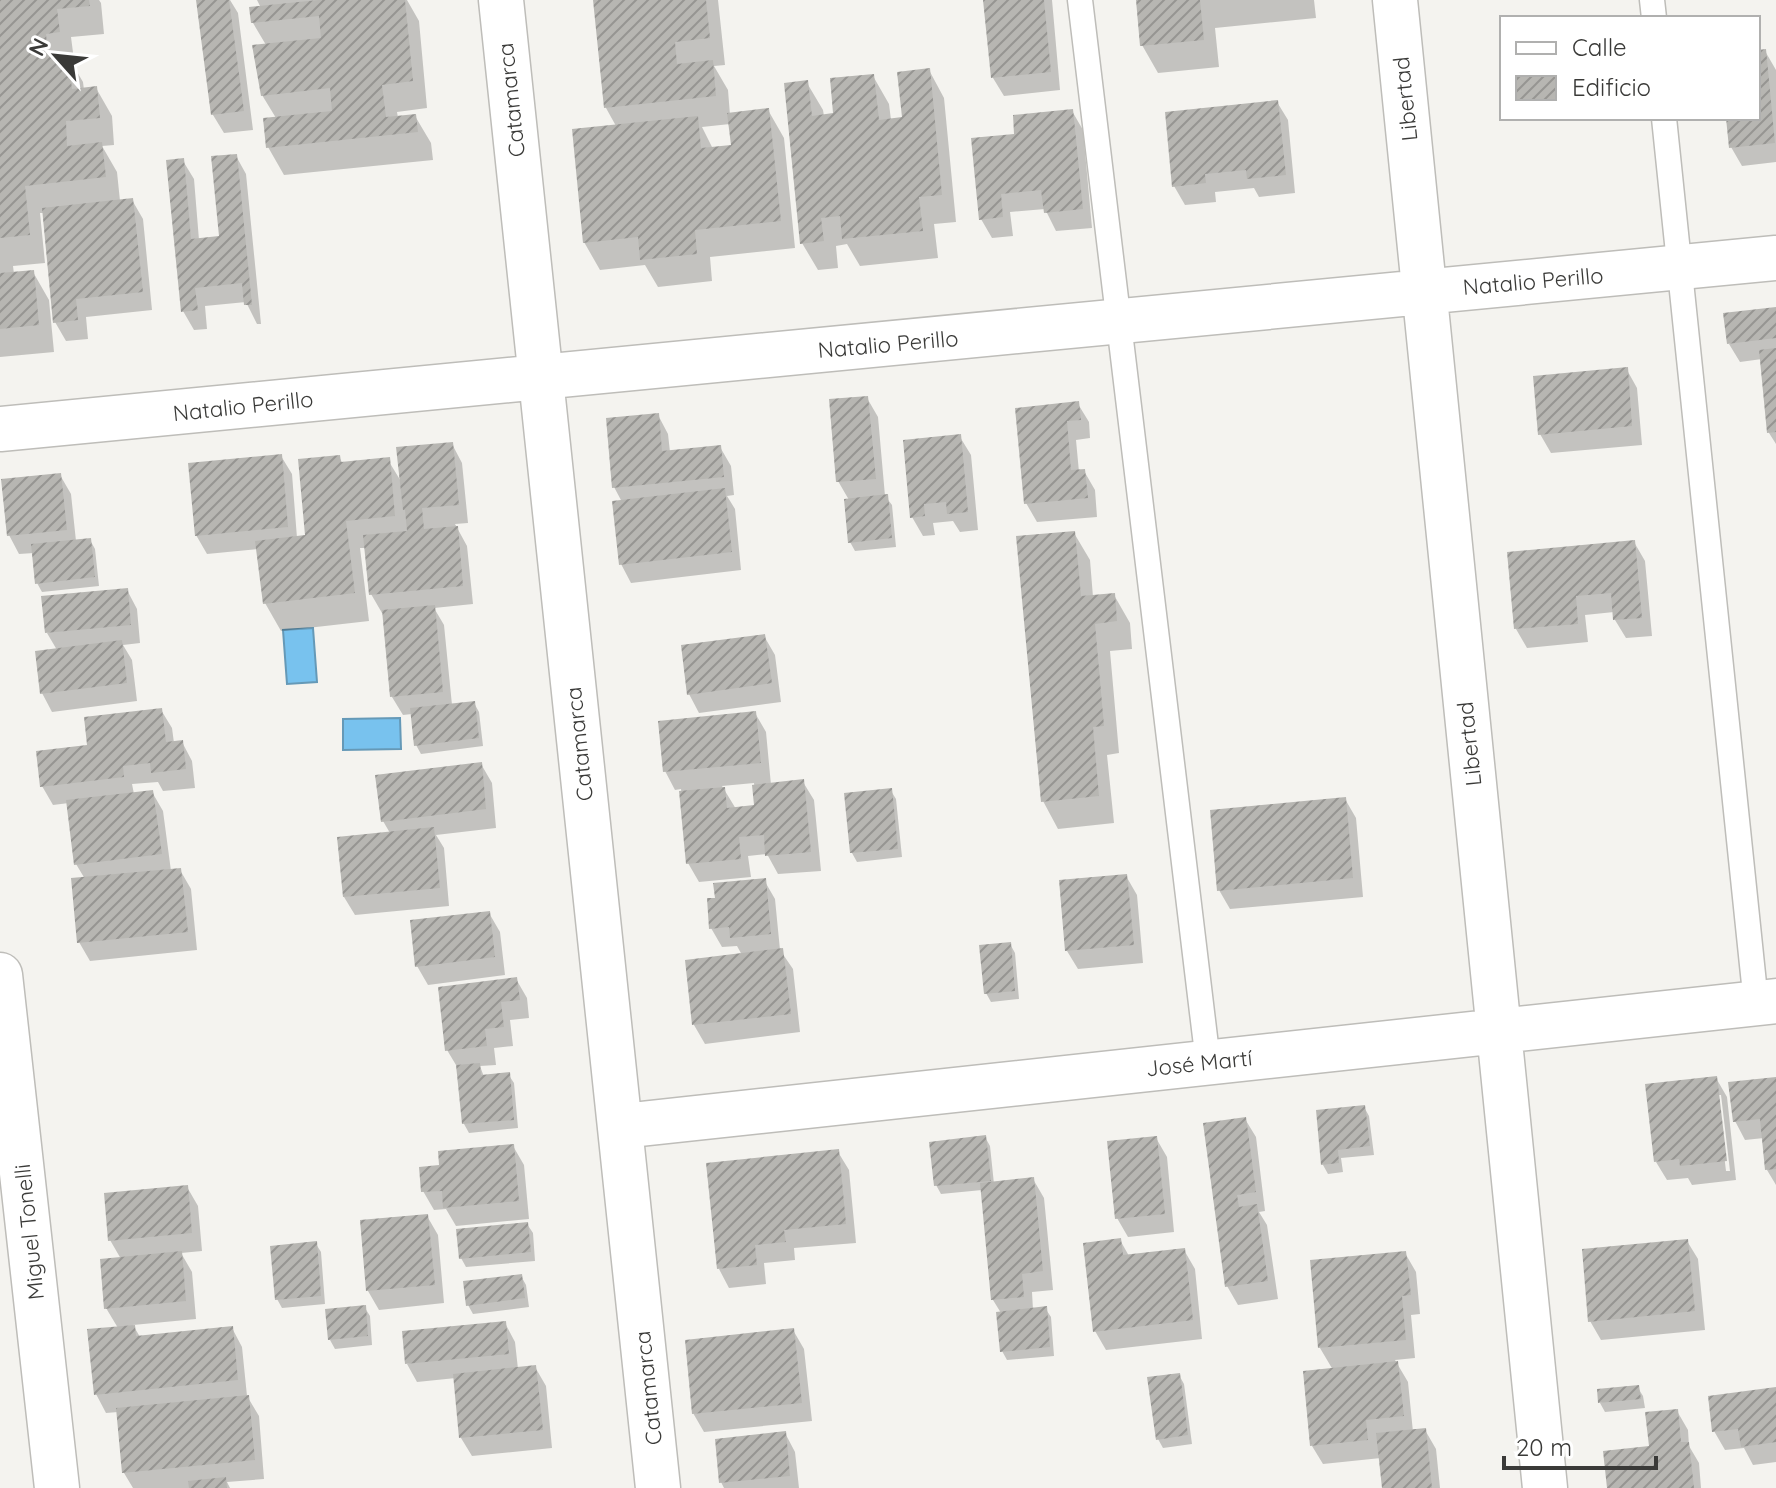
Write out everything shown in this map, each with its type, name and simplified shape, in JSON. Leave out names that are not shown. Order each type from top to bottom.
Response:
[{"type":"street","name":"Catamarca","points":[[501,0],[538,377],[622,1126],[658,1488]]},
{"type":"street","name":"Libertad","points":[[1395,0],[1545,1488]]},
{"type":"street","name":"Natalio Perillo","points":[[0,429],[1776,258]]},
{"type":"street","name":"Miguel Tonelli","points":[[0,975],[57,1488]]},
{"type":"street","name":"José Martí","points":[[622,1126],[1766,1002]]},
{"type":"lane","points":[[1080,0],[1208,1062]]},
{"type":"lane","points":[[1664,120],[1766,1002]]},
{"type":"water","points":[[313,628],[317,682],[287,684],[283,630]]},
{"type":"water","points":[[400,718],[401,749],[343,750],[343,719]]},
{"type":"building","points":[[0,0],[89,0],[90,6],[57,9],[60,32],[46,34],[48,54],[68,53],[72,89],[97,86],[100,118],[66,121],[67,146],[102,142],[106,177],[25,186],[30,235],[0,238]]},
{"type":"building","points":[[196,0],[229,0],[244,111],[211,115]]},
{"type":"building","points":[[318,0],[405,0],[413,81],[382,85],[386,117],[416,114],[418,132],[266,148],[263,118],[332,111],[330,88],[261,96],[252,45],[321,38],[319,16],[251,23],[249,7]]},
{"type":"building","points":[[593,0],[706,0],[710,38],[675,42],[677,64],[713,60],[716,96],[604,108]]},
{"type":"building","points":[[983,0],[1044,0],[1051,72],[991,78]]},
{"type":"building","points":[[1136,0],[1200,0],[1204,40],[1140,46]]},
{"type":"building","points":[[1766,49],[1775,143],[1729,148],[1726,120],[1760,120],[1760,50]]},
{"type":"building","points":[[930,68],[942,195],[919,197],[923,231],[842,239],[840,216],[821,218],[824,241],[800,244],[784,83],[808,80],[812,116],[833,113],[830,78],[874,74],[879,120],[902,117],[897,72]]},
{"type":"building","points":[[1278,100],[1286,175],[1247,179],[1246,170],[1205,174],[1206,183],[1172,187],[1165,112]]},
{"type":"building","points":[[769,108],[781,221],[695,230],[697,254],[640,260],[638,237],[583,243],[572,129],[698,116],[701,148],[731,145],[727,113]]},
{"type":"building","points":[[1073,109],[1083,209],[1044,213],[1041,190],[1001,194],[1003,217],[979,220],[971,138],[1014,134],[1013,115]]},
{"type":"building","points":[[237,154],[252,305],[244,305],[242,283],[195,288],[198,310],[181,312],[166,160],[184,158],[191,239],[219,236],[211,156]]},
{"type":"building","points":[[133,198],[143,292],[76,299],[78,320],[53,323],[42,208]]},
{"type":"building","points":[[34,270],[39,325],[0,329],[0,273]]},
{"type":"building","points":[[1776,307],[1776,338],[1727,344],[1723,313]]},
{"type":"building","points":[[1776,348],[1776,432],[1767,433],[1759,350]]},
{"type":"building","points":[[1628,367],[1632,426],[1538,435],[1533,376]]},
{"type":"building","points":[[868,396],[876,479],[836,482],[829,399]]},
{"type":"building","points":[[1079,401],[1081,420],[1067,421],[1071,470],[1085,469],[1088,498],[1024,504],[1015,408]]},
{"type":"building","points":[[659,413],[662,451],[721,445],[724,477],[612,488],[606,418]]},
{"type":"building","points":[[961,434],[968,512],[947,514],[946,502],[924,504],[925,516],[910,518],[903,440]]},
{"type":"building","points":[[453,442],[459,505],[422,508],[424,529],[458,526],[463,586],[369,595],[363,535],[407,531],[396,447]]},
{"type":"building","points":[[282,454],[288,527],[195,536],[188,463]]},
{"type":"building","points":[[340,455],[341,462],[390,457],[395,516],[346,521],[355,593],[263,604],[255,541],[305,535],[298,459]]},
{"type":"building","points":[[61,473],[67,530],[7,536],[1,479]]},
{"type":"building","points":[[725,488],[732,552],[619,565],[612,501]]},
{"type":"building","points":[[888,494],[892,538],[848,543],[844,499]]},
{"type":"building","points":[[1075,531],[1081,596],[1115,593],[1117,621],[1095,624],[1104,726],[1093,727],[1099,796],[1041,802],[1016,536]]},
{"type":"building","points":[[91,538],[95,577],[35,584],[31,544]]},
{"type":"building","points":[[1635,540],[1642,618],[1613,620],[1611,593],[1576,596],[1578,624],[1514,629],[1507,552]]},
{"type":"building","points":[[128,588],[131,625],[45,633],[41,596]]},
{"type":"building","points":[[435,605],[443,692],[390,697],[382,610]]},
{"type":"building","points":[[765,634],[772,683],[687,695],[681,645]]},
{"type":"building","points":[[122,640],[127,683],[40,694],[35,651]]},
{"type":"building","points":[[475,701],[479,738],[414,746],[410,708]]},
{"type":"building","points":[[162,708],[166,742],[183,740],[186,769],[151,773],[150,763],[123,766],[124,777],[40,787],[36,751],[87,745],[84,717]]},
{"type":"building","points":[[756,711],[761,763],[663,772],[658,721]]},
{"type":"building","points":[[482,762],[486,809],[381,822],[375,775]]},
{"type":"building","points":[[804,779],[811,852],[765,856],[764,835],[739,837],[741,859],[686,864],[679,791],[725,787],[727,808],[754,805],[752,785]]},
{"type":"building","points":[[892,788],[898,849],[850,853],[844,793]]},
{"type":"building","points":[[153,790],[162,854],[74,865],[66,800]]},
{"type":"building","points":[[1346,797],[1353,878],[1217,891],[1210,810]]},
{"type":"building","points":[[434,827],[440,888],[343,897],[337,837]]},
{"type":"building","points":[[181,868],[188,932],[77,943],[71,878]]},
{"type":"building","points":[[1127,874],[1134,945],[1065,951],[1059,880]]},
{"type":"building","points":[[766,878],[771,934],[730,938],[729,927],[709,929],[707,898],[715,898],[713,883]]},
{"type":"building","points":[[490,911],[495,957],[415,967],[410,920]]},
{"type":"building","points":[[1011,942],[1015,991],[984,994],[979,945]]},
{"type":"building","points":[[783,948],[791,1014],[692,1025],[685,960]]},
{"type":"building","points":[[517,977],[520,1000],[501,1002],[504,1027],[485,1029],[487,1046],[445,1051],[438,987]]},
{"type":"building","points":[[480,1063],[481,1075],[510,1072],[514,1120],[462,1124],[456,1065]]},
{"type":"building","points":[[1717,1076],[1727,1161],[1680,1166],[1679,1159],[1654,1162],[1645,1084]]},
{"type":"building","points":[[1776,1077],[1776,1169],[1765,1170],[1760,1119],[1733,1122],[1728,1082]]},
{"type":"building","points":[[1365,1105],[1370,1146],[1338,1150],[1339,1163],[1321,1165],[1316,1110]]},
{"type":"building","points":[[1246,1117],[1256,1192],[1237,1195],[1239,1207],[1257,1204],[1268,1281],[1225,1287],[1203,1123]]},
{"type":"building","points":[[986,1135],[991,1181],[934,1186],[929,1142]]},
{"type":"building","points":[[1157,1136],[1165,1214],[1115,1219],[1107,1141]]},
{"type":"building","points":[[514,1144],[519,1201],[443,1208],[442,1191],[421,1192],[419,1167],[439,1165],[438,1151]]},
{"type":"building","points":[[839,1149],[846,1224],[784,1230],[786,1242],[755,1245],[757,1265],[717,1269],[706,1163]]},
{"type":"building","points":[[1034,1177],[1043,1271],[1022,1274],[1024,1297],[991,1300],[980,1183]]},
{"type":"building","points":[[188,1185],[192,1233],[108,1241],[104,1193]]},
{"type":"building","points":[[428,1214],[435,1285],[366,1291],[360,1220]]},
{"type":"building","points":[[528,1222],[531,1252],[459,1259],[456,1229]]},
{"type":"building","points":[[1121,1238],[1123,1255],[1185,1248],[1193,1320],[1093,1332],[1083,1243]]},
{"type":"building","points":[[1688,1239],[1695,1311],[1588,1322],[1582,1249]]},
{"type":"building","points":[[317,1241],[321,1296],[275,1300],[270,1246]]},
{"type":"building","points":[[182,1251],[186,1301],[104,1309],[100,1259]]},
{"type":"building","points":[[1406,1251],[1411,1295],[1402,1296],[1406,1340],[1318,1348],[1310,1260]]},
{"type":"building","points":[[522,1274],[525,1298],[466,1306],[463,1281]]},
{"type":"building","points":[[366,1305],[368,1336],[328,1340],[325,1309]]},
{"type":"building","points":[[1047,1306],[1050,1347],[1000,1352],[996,1312]]},
{"type":"building","points":[[506,1321],[509,1354],[405,1364],[402,1331]]},
{"type":"building","points":[[135,1325],[136,1336],[233,1326],[238,1380],[94,1395],[87,1329]]},
{"type":"building","points":[[794,1328],[802,1403],[692,1414],[685,1340]]},
{"type":"building","points":[[1398,1361],[1404,1416],[1366,1420],[1368,1440],[1310,1446],[1303,1371]]},
{"type":"building","points":[[536,1365],[543,1430],[459,1438],[453,1374]]},
{"type":"building","points":[[1180,1373],[1188,1435],[1156,1440],[1147,1377]]},
{"type":"building","points":[[1639,1385],[1641,1399],[1598,1403],[1597,1389]]},
{"type":"building","points":[[1776,1387],[1776,1442],[1741,1447],[1738,1429],[1712,1432],[1708,1396]]},
{"type":"building","points":[[249,1395],[255,1460],[122,1473],[116,1408]]},
{"type":"building","points":[[1678,1409],[1681,1442],[1689,1442],[1694,1488],[1607,1488],[1603,1451],[1649,1446],[1645,1412]]},
{"type":"building","points":[[1426,1428],[1432,1488],[1382,1488],[1376,1433]]},
{"type":"building","points":[[786,1431],[790,1476],[719,1483],[715,1439]]},
{"type":"building","points":[[226,1477],[227,1488],[189,1488],[188,1481]]}]
